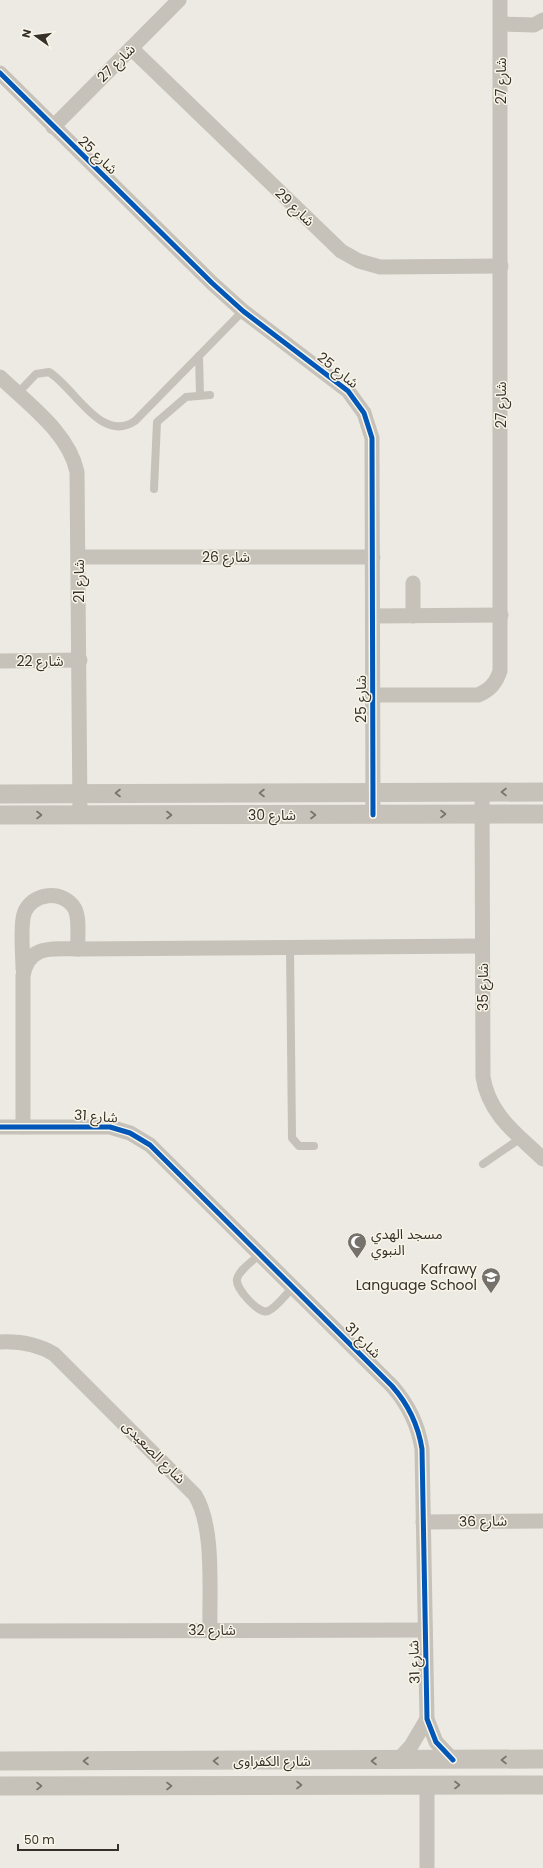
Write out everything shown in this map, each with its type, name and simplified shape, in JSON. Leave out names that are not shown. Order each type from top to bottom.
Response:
[{"type":"street","name":"شارع 27","points":[[53,127],[180,0]]},
{"type":"street","name":"شارع 27","points":[[373,696],[470,696],[485,692],[495,683],[500,671],[500,0]]},
{"type":"street","points":[[501,24],[534,25],[543,20]]},
{"type":"street","name":"شارع 29","points":[[131,48],[341,251],[350,257],[368,265],[392,268],[501,266]]},
{"type":"street","name":"شارع 25","points":[[0,73],[192,264],[243,311],[348,392],[364,413],[372,438],[373,814]]},
{"type":"street","name":"شارع 21","points":[[0,377],[60,436],[73,456],[79,484],[80,815]]},
{"type":"street","name":"شارع 26","points":[[79,557],[373,557]]},
{"type":"street","points":[[413,583],[413,616]]},
{"type":"street","points":[[373,616],[501,615]]},
{"type":"street","name":"شارع 22","points":[[0,661],[80,660]]},
{"type":"street","name":"شارع 35","points":[[482,792],[483,1077],[485,1088],[496,1113],[543,1160]]},
{"type":"street","name":"شارع 30","points":[[0,794],[543,792]]},
{"type":"street","name":"شارع 30","points":[[0,816],[543,814]]},
{"type":"street","points":[[23,1127],[24,916],[30,905],[40,897],[59,896],[65,899],[74,908],[77,914],[78,949]]},
{"type":"street","points":[[23,976],[30,959],[40,951],[46,949],[482,946]]},
{"type":"street","name":"شارع 31","points":[[0,1127],[100,1126],[119,1129],[140,1138],[150,1145],[260,1254],[392,1386],[407,1405],[416,1422],[422,1449],[427,1719],[436,1742],[453,1760]]},
{"type":"street","name":"شارع الصعيدى","points":[[0,1342],[26,1342],[41,1347],[54,1354],[195,1495],[203,1509],[208,1528],[210,1630]]},
{"type":"street","name":"شارع 36","points":[[423,1522],[543,1521]]},
{"type":"street","name":"شارع 32","points":[[0,1631],[425,1630]]},
{"type":"street","points":[[397,1761],[411,1746],[427,1719]]},
{"type":"street","name":"شارع الكفراوى","points":[[0,1761],[543,1760]]},
{"type":"street","points":[[427,1785],[427,1868]]},
{"type":"street","name":"شارع الكفراوى","points":[[0,1786],[543,1785]]},
{"type":"lane","points":[[17,394],[36,374],[49,372],[100,421],[112,427],[125,427],[135,421],[243,311]]},
{"type":"lane","points":[[199,356],[200,395]]},
{"type":"lane","points":[[154,489],[157,422],[184,398],[210,395]]},
{"type":"lane","points":[[290,948],[292,1138],[299,1146],[314,1146]]},
{"type":"lane","points":[[483,1164],[521,1138]]},
{"type":"lane","points":[[260,1254],[240,1274],[236,1282],[237,1286],[257,1308],[264,1311],[270,1310],[293,1287]]},
{"type":"cycle path","points":[[0,73],[212,283],[243,311],[348,391],[364,413],[372,438],[373,815]]},
{"type":"cycle path","points":[[0,1127],[110,1127],[130,1133],[150,1145],[392,1386],[403,1400],[412,1415],[418,1431],[422,1449],[427,1719],[436,1742],[453,1760]]},
{"type":"place","name":"مسجد الهدي النبوي","points":[[357,1259]]},
{"type":"place","name":"Kafrawy Language School","points":[[491,1294]]}]
